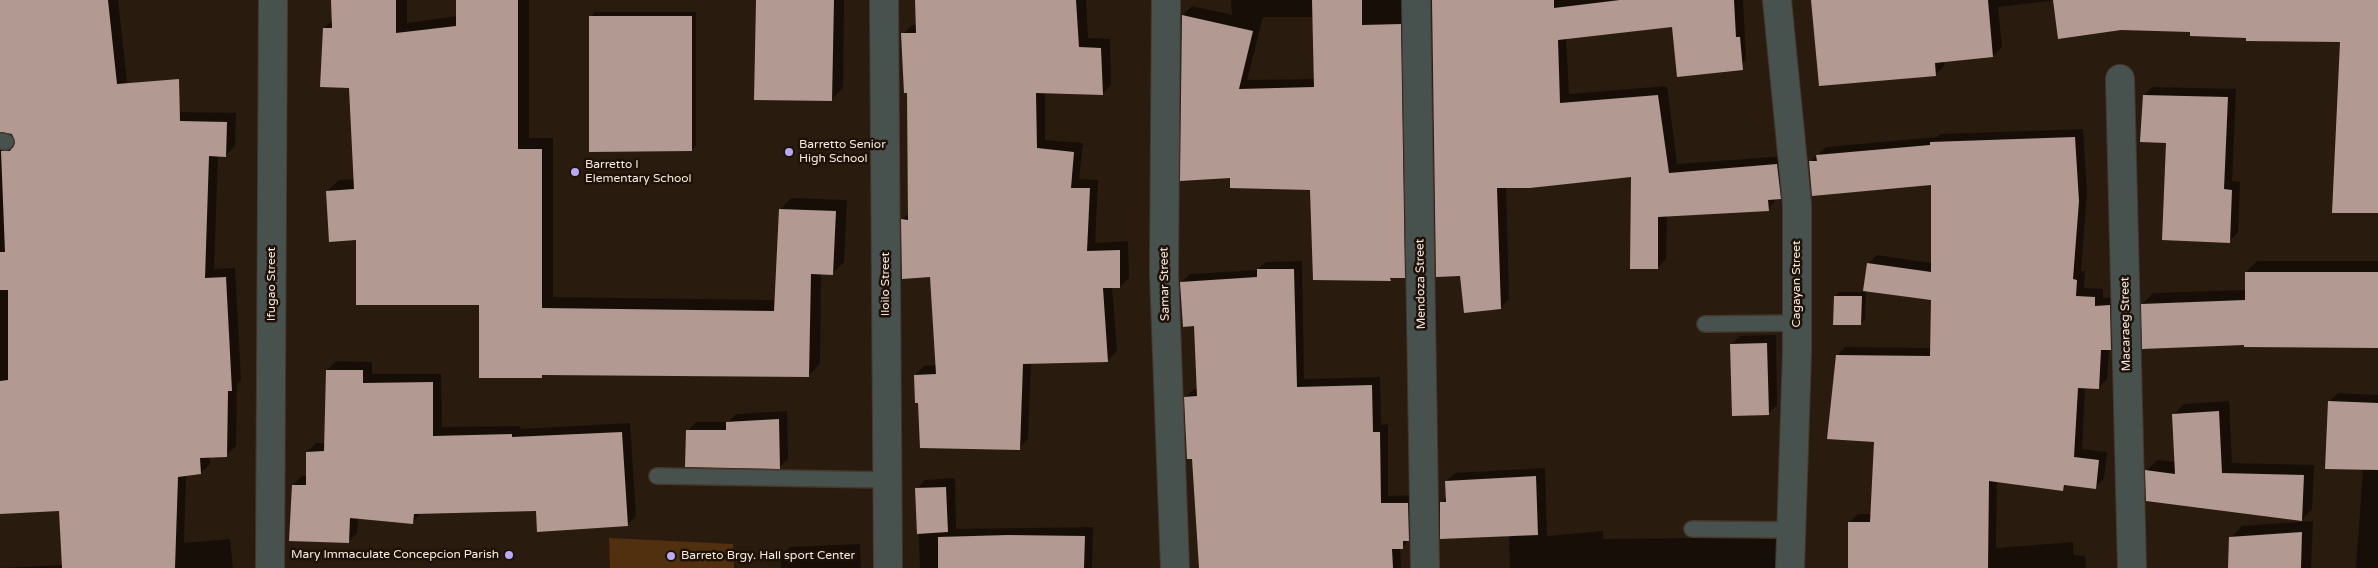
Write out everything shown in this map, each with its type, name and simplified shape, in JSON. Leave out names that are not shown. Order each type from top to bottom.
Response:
[{"type":"street","name":"Ifugao Street","points":[[270,568],[273,0]]},
{"type":"street","name":"Iloilo Street","points":[[884,0],[888,568]]},
{"type":"street","name":"Samar Street","points":[[1166,0],[1164,273],[1175,568]]},
{"type":"street","name":"Mendoza Street","points":[[1416,0],[1425,568]]},
{"type":"street","name":"Cagayan Street","points":[[1777,0],[1797,204],[1790,568]]},
{"type":"street","name":"Macaraeg Street","points":[[2120,79],[2132,568]]},
{"type":"lane","points":[[1705,324],[1796,324]]},
{"type":"lane","points":[[657,476],[888,480]]},
{"type":"lane","points":[[1692,529],[1790,530]]},
{"type":"shaded area","name":"Barreto Brgy. Hall sport Center","points":[[609,538],[733,544],[734,568],[610,568]]},
{"type":"building","points":[[0,0],[108,0],[117,84],[179,79],[180,121],[227,122],[226,157],[209,156],[205,278],[226,277],[232,391],[228,391],[227,457],[200,458],[201,474],[178,477],[175,568],[62,568],[59,511],[0,514],[0,381],[8,380],[8,290],[0,290],[0,252],[5,252],[1,151],[10,151],[15,143],[12,134],[0,132]]},
{"type":"building","points":[[331,0],[396,0],[396,33],[456,26],[456,0],[518,0],[518,149],[542,149],[542,308],[774,311],[779,209],[836,211],[833,275],[811,274],[809,377],[542,375],[542,378],[479,378],[479,305],[356,305],[356,240],[329,242],[326,191],[354,189],[349,88],[320,87],[323,28],[332,28]]},
{"type":"building","points":[[756,0],[834,0],[832,101],[754,100]]},
{"type":"building","points":[[915,0],[1076,0],[1079,47],[1101,48],[1103,95],[1036,93],[1037,148],[1074,152],[1071,188],[1090,188],[1087,251],[1120,250],[1120,288],[1103,288],[1108,362],[1023,364],[1020,450],[920,448],[918,403],[915,403],[914,375],[936,374],[930,277],[902,279],[901,219],[908,220],[907,93],[904,93],[901,33],[916,33]]},
{"type":"building","points":[[1312,0],[1362,0],[1362,25],[1401,24],[1405,278],[1390,278],[1391,281],[1313,280],[1310,190],[1230,188],[1230,178],[1180,181],[1182,15],[1253,31],[1239,89],[1314,87]]},
{"type":"building","points":[[1432,0],[1554,0],[1554,8],[1620,0],[1734,0],[1736,37],[1740,37],[1743,70],[1677,77],[1672,27],[1558,40],[1560,103],[1658,95],[1669,173],[1777,164],[1781,199],[1768,200],[1769,211],[1658,217],[1658,269],[1630,269],[1631,177],[1530,188],[1497,188],[1501,309],[1464,313],[1460,276],[1436,277]]},
{"type":"building","points":[[1811,0],[1988,0],[1993,57],[1935,63],[1936,76],[1819,86]]},
{"type":"building","points":[[2053,0],[2378,0],[2378,213],[2332,213],[2340,42],[2246,41],[2246,38],[2190,36],[2190,32],[2121,30],[2058,39]]},
{"type":"building","points":[[589,16],[692,16],[692,151],[589,152]]},
{"type":"building","points":[[2143,95],[2228,97],[2224,189],[2232,190],[2230,243],[2162,240],[2166,143],[2140,142]]},
{"type":"building","points":[[2075,137],[2079,201],[2073,279],[2077,280],[2076,296],[2095,297],[2095,306],[2110,305],[2111,350],[2101,350],[2099,389],[2078,388],[2074,457],[2099,460],[2096,489],[2064,485],[2063,491],[1989,481],[1988,568],[1848,568],[1848,522],[1870,522],[1874,442],[1827,439],[1836,355],[1930,356],[1931,300],[1863,291],[1867,263],[1931,272],[1931,185],[1812,196],[1809,161],[1817,161],[1816,155],[1930,145],[1930,142]]},
{"type":"building","points":[[1257,269],[1294,269],[1297,387],[1372,385],[1373,432],[1380,432],[1381,503],[1408,503],[1409,541],[1403,541],[1403,549],[1392,549],[1393,568],[1199,568],[1192,459],[1187,459],[1184,397],[1197,396],[1194,326],[1183,327],[1180,282],[1257,277]]},
{"type":"building","points":[[2245,272],[2378,272],[2378,348],[2244,347],[2244,345],[2142,349],[2141,304],[2245,300]]},
{"type":"building","points":[[1834,296],[1862,296],[1861,325],[1833,325]]},
{"type":"building","points":[[1767,343],[1769,415],[1732,416],[1730,344]]},
{"type":"building","points":[[326,370],[363,370],[363,383],[433,382],[433,436],[512,434],[512,437],[622,432],[628,526],[537,532],[536,511],[414,514],[413,524],[350,518],[349,543],[289,541],[292,485],[306,485],[306,452],[324,451]]},
{"type":"building","points":[[2328,401],[2378,403],[2378,470],[2325,469]]},
{"type":"building","points":[[2219,411],[2222,473],[2304,475],[2302,521],[2146,501],[2145,470],[2175,474],[2172,414]]},
{"type":"building","points":[[779,419],[780,469],[685,467],[686,430],[726,430],[726,422]]},
{"type":"building","points":[[1536,476],[1538,535],[1440,539],[1440,502],[1446,502],[1445,481]]},
{"type":"building","points":[[946,487],[948,532],[917,534],[915,488]]},
{"type":"building","points":[[2302,532],[2301,568],[2228,568],[2229,537]]},
{"type":"building","points":[[1008,535],[1085,536],[1084,568],[938,568],[938,537]]},
{"type":"place","name":"Barretto Senior High School","points":[[789,152]]},
{"type":"place","name":"Barretto I Elementary School","points":[[575,172]]},
{"type":"place","name":"Mary Immaculate Concepcion Parish","points":[[509,555]]},
{"type":"place","name":"Barreto Brgy. Hall sport Center","points":[[671,556]]}]
